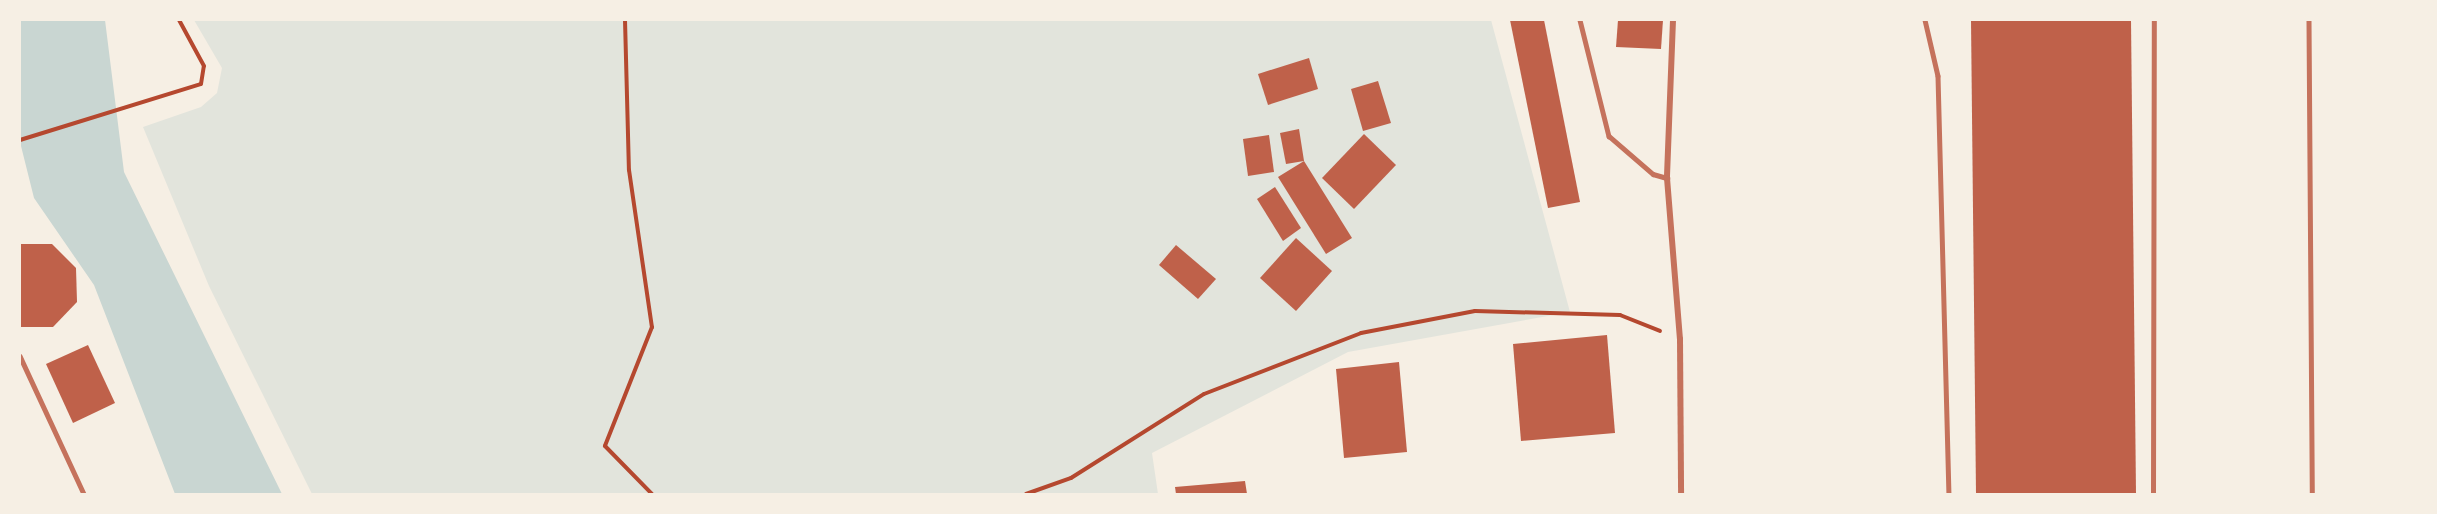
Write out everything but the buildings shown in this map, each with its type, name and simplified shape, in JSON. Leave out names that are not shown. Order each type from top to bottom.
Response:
[{"type":"street","points":[[1673,20],[1667,178],[1680,339],[1681,495]]},
{"type":"lane","points":[[1580,20],[1609,136],[1653,174],[1667,178]]},
{"type":"lane","points":[[1925,20],[1938,76],[1949,495]]},
{"type":"lane","points":[[2153,495],[2154,20]]},
{"type":"lane","points":[[2309,20],[2312,495]]},
{"type":"lane","points":[[20,356],[84,495]]},
{"type":"path","points":[[20,140],[144,105],[201,84],[205,76],[179,20]]},
{"type":"path","points":[[625,20],[629,170],[652,327],[605,446],[652,495]]},
{"type":"path","points":[[1026,495],[1071,478],[1204,394],[1361,333],[1475,311],[1620,315],[1680,339]]},
{"type":"shaded area","points":[[20,20],[105,20],[124,172],[282,494],[175,494],[94,285],[34,198],[20,142]]},
{"type":"shaded area","points":[[194,20],[1491,20],[1570,312],[1348,352],[1152,453],[1158,494],[312,494],[209,286],[143,127],[201,107],[217,93],[222,68]]}]
